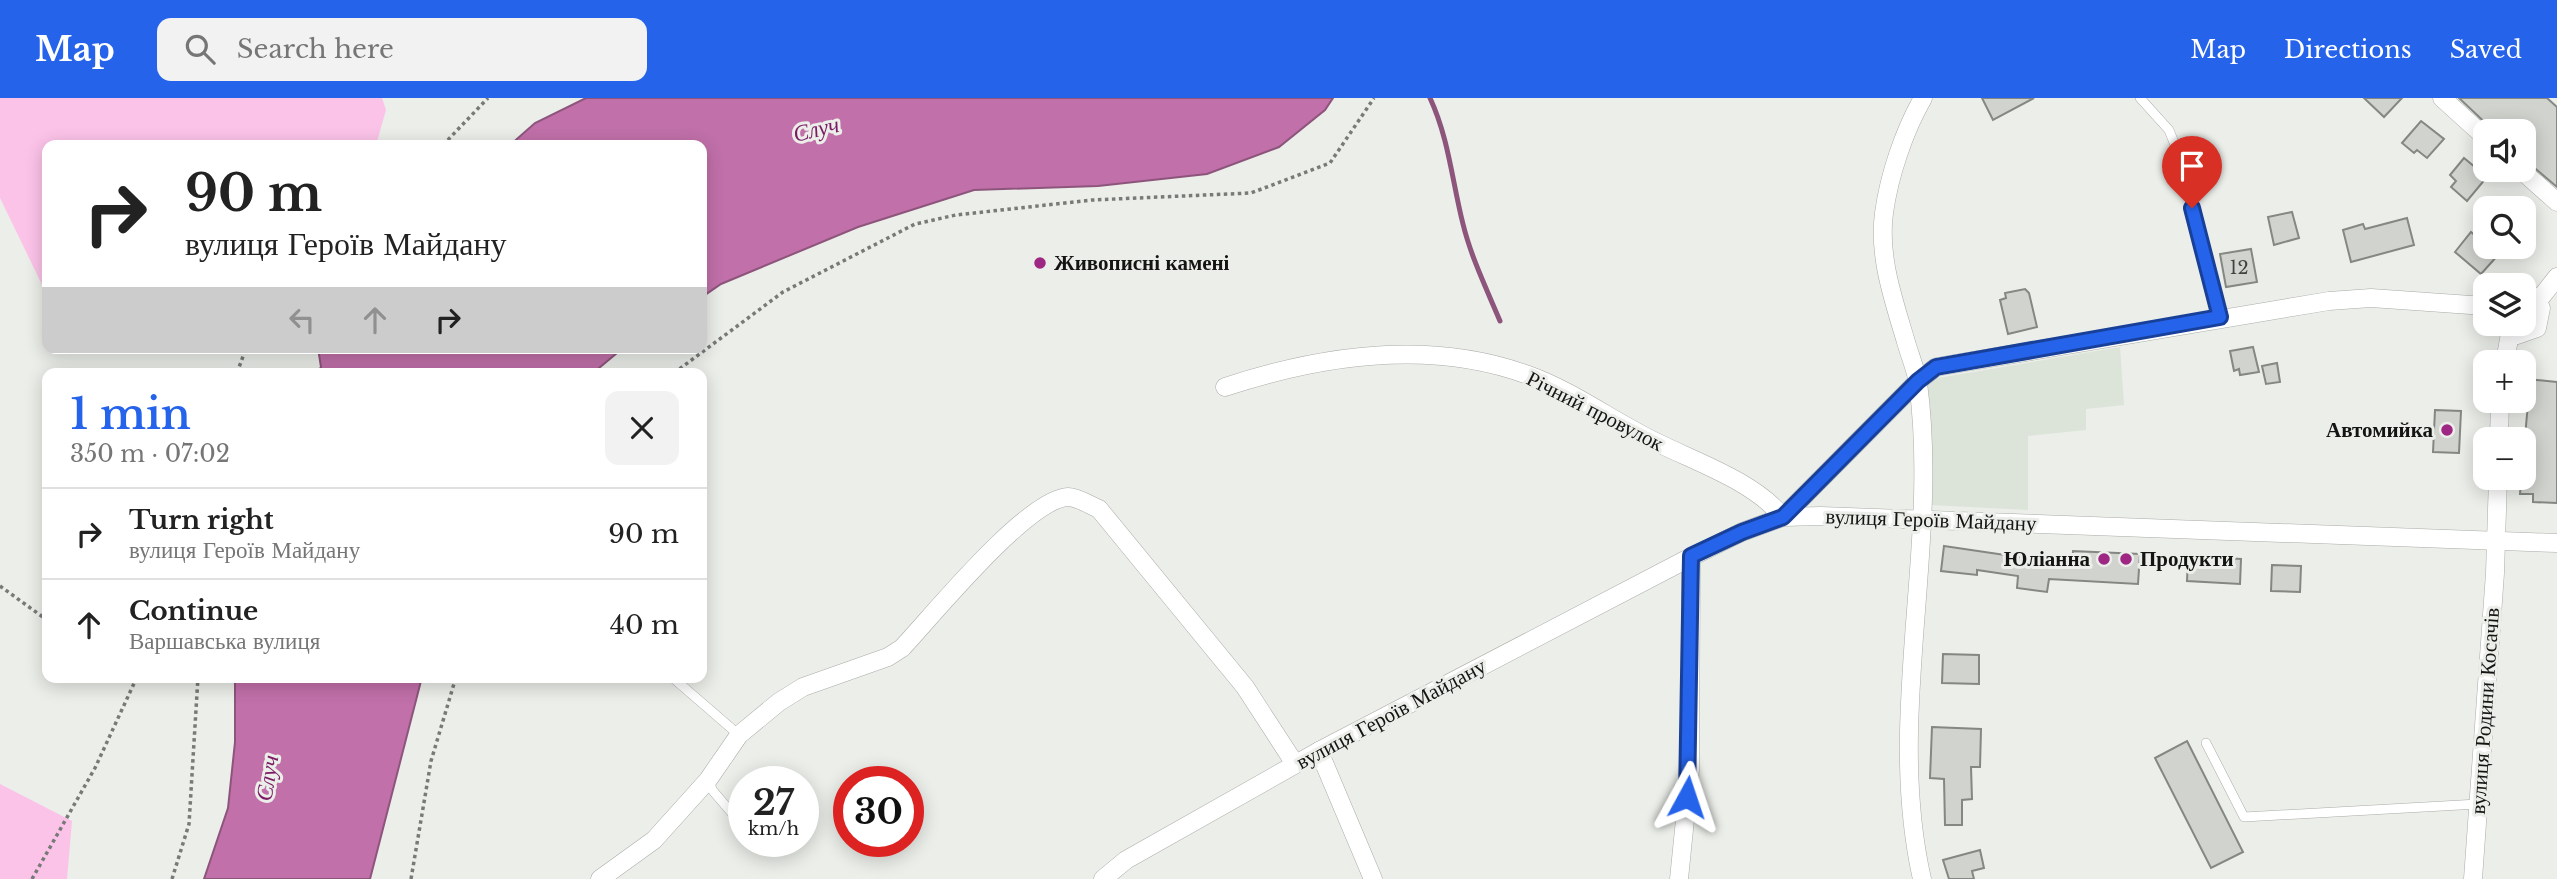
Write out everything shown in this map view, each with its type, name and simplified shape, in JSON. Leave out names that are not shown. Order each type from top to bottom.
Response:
[{"type":"street","points":[[1922,879],[1917,856],[1910,717],[1924,520],[1918,381],[1887,277],[1884,214],[1896,165],[1923,98]]},
{"type":"street","points":[[2442,98],[2473,126]]},
{"type":"street","points":[[2534,182],[2557,202]]},
{"type":"street","points":[[2536,293],[2557,276]]},
{"type":"street","points":[[1783,517],[1918,381],[1936,367],[2220,317],[2371,298],[2473,305]]},
{"type":"street","points":[[2536,305],[2542,315],[2536,329]]},
{"type":"street","name":"Річний провулок","points":[[1226,387],[1275,371],[1370,354],[1438,357],[1488,364],[1530,376],[1716,472],[1770,502],[1783,517]]},
{"type":"street","name":"вулиця Родини Косачів","points":[[2473,879],[2498,490]]},
{"type":"street","points":[[600,879],[654,840],[708,780],[739,735],[803,687],[888,657],[902,648],[1021,522],[1046,504],[1070,497],[1099,509],[1245,687],[1295,764]]},
{"type":"street","name":"вулиця Героїв Майдану","points":[[1103,879],[1126,860],[1319,751],[1691,556],[1742,532],[1783,517],[1821,516],[2557,543]]},
{"type":"street","points":[[1679,879],[1690,770],[1691,556]]},
{"type":"street","points":[[1319,751],[1373,879]]},
{"type":"lane","points":[[2140,98],[2169,130],[2181,160],[2220,317]]},
{"type":"lane","points":[[679,683],[739,735]]},
{"type":"lane","points":[[2206,743],[2244,817],[2478,804]]},
{"type":"lane","points":[[708,780],[713,791],[728,808]]},
{"type":"path","points":[[448,140],[488,98]]},
{"type":"path","points":[[707,348],[783,292],[915,224],[956,215],[1092,200],[1251,193],[1330,163],[1374,98]]},
{"type":"path","points":[[681,368],[700,354]]},
{"type":"path","points":[[0,586],[42,616]]},
{"type":"path","points":[[32,879],[95,768],[134,683]]},
{"type":"path","points":[[172,879],[189,824],[198,683]]},
{"type":"path","points":[[411,879],[432,761],[454,683]]},
{"type":"shaded area","points":[[0,98],[382,98],[386,110],[377,140],[42,140],[42,285],[0,198]]},
{"type":"shaded area","points":[[2120,347],[2124,405],[2086,409],[2086,430],[2028,436],[2028,510],[1931,505],[1926,380]]},
{"type":"shaded area","points":[[0,784],[72,821],[67,879],[0,879]]},
{"type":"water","name":"Случ","points":[[586,98],[1333,98],[1325,110],[1279,147],[1207,174],[1098,186],[974,190],[858,227],[721,284],[707,294],[707,140],[516,140],[535,123]]},
{"type":"water","points":[[319,354],[616,354],[599,368],[321,367]]},
{"type":"water","name":"Случ","points":[[235,683],[420,683],[370,879],[204,879],[228,808],[235,742]]},
{"type":"building","points":[[1982,98],[2034,98],[1993,120]]},
{"type":"building","points":[[2364,98],[2402,98],[2384,117]]},
{"type":"building","points":[[2459,98],[2547,98],[2557,107],[2557,187],[2536,169],[2536,119],[2481,119]]},
{"type":"building","points":[[2421,121],[2444,139],[2427,158],[2417,150],[2414,153],[2402,143]]},
{"type":"building","points":[[2464,158],[2473,165],[2473,182],[2483,182],[2467,201],[2451,187],[2456,181],[2450,175]]},
{"type":"building","points":[[2292,212],[2299,238],[2274,245],[2268,217]]},
{"type":"building","points":[[2407,218],[2414,245],[2351,262],[2343,230],[2363,224],[2365,229]]},
{"type":"building","points":[[2471,232],[2473,259],[2494,259],[2480,273],[2455,252]]},
{"type":"building","points":[[2251,249],[2257,282],[2226,287],[2220,254]]},
{"type":"building","points":[[2025,289],[2029,293],[2037,327],[2008,334],[2000,300],[2006,298],[2005,293]]},
{"type":"building","points":[[2253,347],[2259,372],[2240,375],[2239,369],[2234,371],[2230,351]]},
{"type":"building","points":[[2277,363],[2280,382],[2266,384],[2262,366]]},
{"type":"building","points":[[2536,380],[2557,382],[2557,503],[2533,502],[2533,494],[2520,494],[2520,490],[2536,490],[2536,427],[2526,427],[2527,413],[2536,413]]},
{"type":"building","name":"Автомийка","points":[[2435,410],[2461,411],[2459,453],[2433,452]]},
{"type":"building","points":[[1944,546],[2072,565],[2073,551],[2140,554],[2138,584],[2049,579],[2047,592],[2017,588],[2018,576],[1977,570],[1977,575],[1941,571]]},
{"type":"building","points":[[2188,556],[2241,559],[2240,584],[2187,581]]},
{"type":"building","points":[[2272,565],[2301,566],[2300,592],[2271,591]]},
{"type":"building","points":[[1943,654],[1979,655],[1979,684],[1942,683]]},
{"type":"building","points":[[1932,727],[1981,729],[1980,767],[1971,767],[1972,799],[1962,800],[1962,825],[1945,825],[1944,779],[1930,778]]},
{"type":"building","points":[[2187,741],[2243,852],[2211,868],[2155,758]]},
{"type":"building","points":[[1980,850],[1984,868],[1972,871],[1974,879],[1949,879],[1943,860]]},
{"type":"waterway","points":[[1430,98],[1446,145],[1466,236],[1500,321]]},
{"type":"place","name":"Живописні камені","points":[[1040,263]]},
{"type":"place","name":"Автомийка","points":[[2447,430]]},
{"type":"place","name":"Юліанна","points":[[2104,559]]},
{"type":"place","name":"Продукти","points":[[2126,559]]},
{"type":"route","points":[[1687,797],[1690,770],[1691,556],[1742,532],[1783,517],[1918,381],[1936,367],[2220,317],[2192,208]]}]
